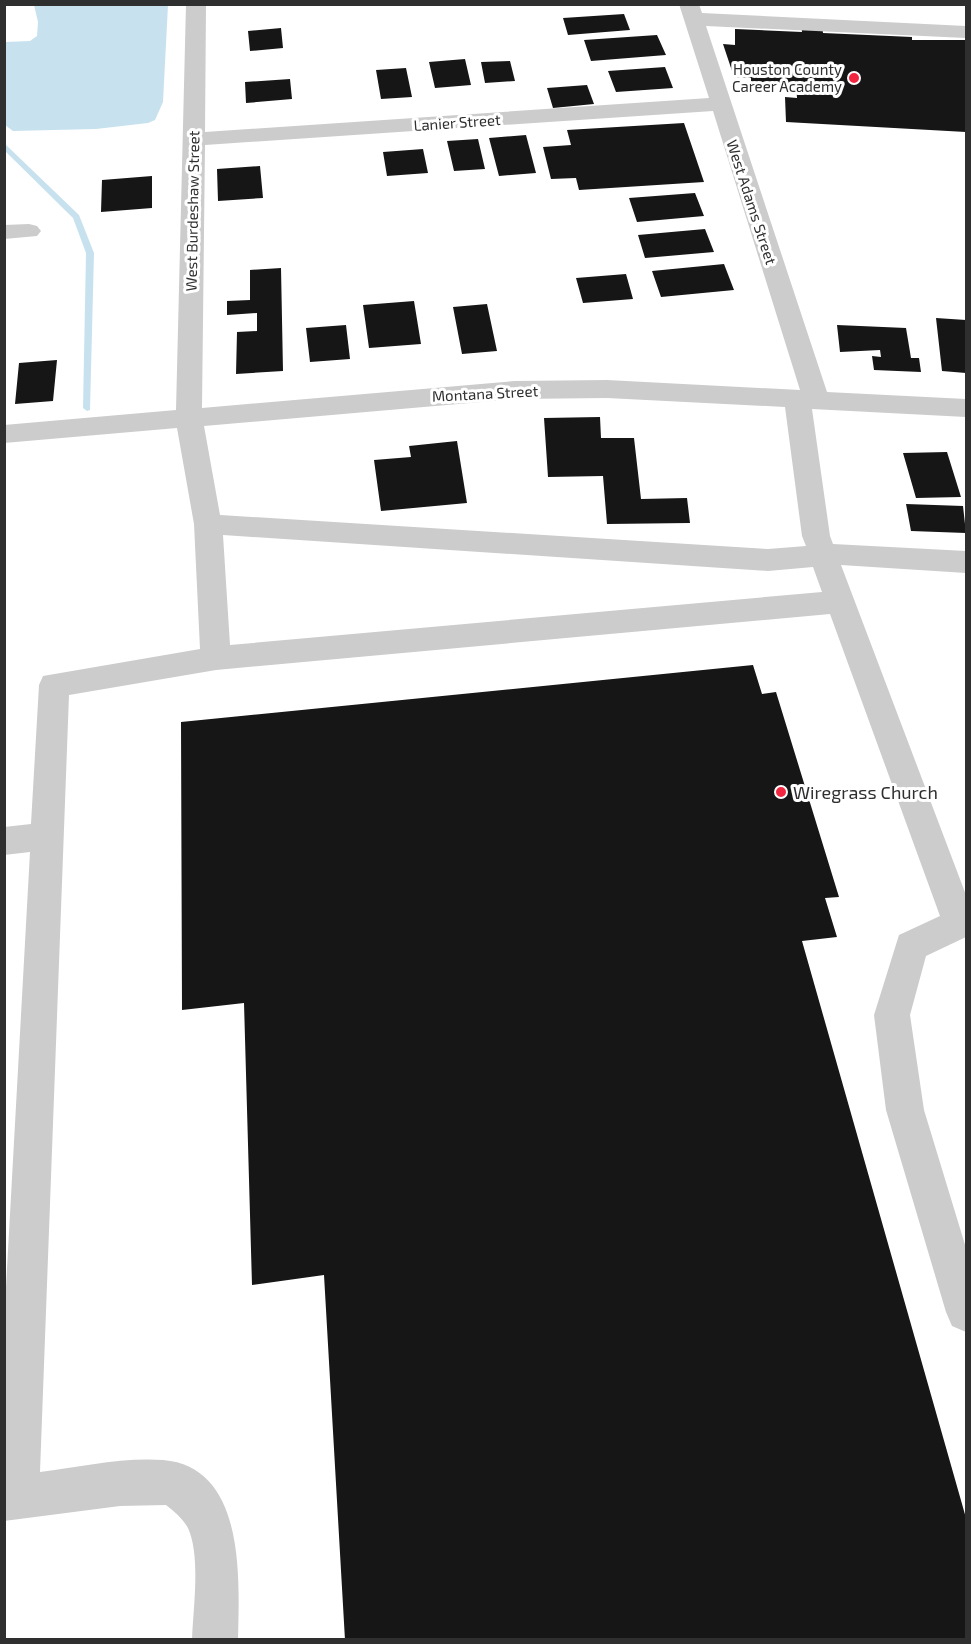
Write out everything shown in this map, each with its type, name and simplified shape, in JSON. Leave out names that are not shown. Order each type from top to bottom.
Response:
[{"type":"street","name":"West Burdeshaw Street","points":[[196,4],[189,418],[208,524],[216,658]]},
{"type":"street","points":[[691,12],[966,32]]},
{"type":"street","name":"West Adams Street","points":[[691,12],[721,104],[807,398],[816,536],[960,923],[911,946],[892,1015],[905,1110],[966,1312]]},
{"type":"street","name":"Lanier Street","points":[[193,139],[721,104]]},
{"type":"street","points":[[4,232],[29,231]]},
{"type":"street","name":"Montana Street","points":[[4,434],[515,390],[607,389],[966,408]]},
{"type":"street","points":[[208,524],[768,560],[845,554],[966,562]]},
{"type":"street","points":[[215,1640],[215,1560],[209,1524],[195,1501],[172,1482],[144,1482],[11,1499],[14,1343],[47,836],[54,685],[216,658],[841,602]]},
{"type":"street","points":[[4,841],[47,836]]},
{"type":"water","points":[[34,5],[168,5],[163,102],[155,120],[148,123],[96,129],[13,131],[5,125],[5,42],[30,41],[37,36],[38,22]]},
{"type":"building","points":[[624,14],[630,30],[568,35],[563,18]]},
{"type":"building","name":"Houston County Career Academy","points":[[801,24],[822,25],[823,33],[912,37],[912,40],[966,40],[966,132],[786,122],[785,97],[797,98],[796,84],[751,82],[751,78],[734,77],[723,44],[735,45],[735,29],[802,32]]},
{"type":"building","points":[[281,28],[283,48],[250,51],[248,31]]},
{"type":"building","points":[[657,35],[666,55],[591,61],[584,40]]},
{"type":"building","points":[[465,59],[471,85],[435,88],[429,62]]},
{"type":"building","points":[[510,61],[515,81],[485,83],[481,62]]},
{"type":"building","points":[[665,67],[673,88],[616,92],[608,71]]},
{"type":"building","points":[[406,68],[412,97],[381,99],[376,70]]},
{"type":"building","points":[[290,79],[292,99],[246,103],[245,82]]},
{"type":"building","points":[[587,85],[594,104],[553,108],[547,88]]},
{"type":"building","points":[[684,123],[704,182],[579,190],[576,178],[551,179],[543,147],[571,145],[567,130]]},
{"type":"building","points":[[526,135],[536,173],[499,176],[489,138]]},
{"type":"building","points":[[478,139],[485,169],[454,171],[447,141]]},
{"type":"building","points":[[423,149],[428,173],[387,176],[383,152]]},
{"type":"building","points":[[260,166],[263,198],[218,201],[217,169]]},
{"type":"building","points":[[152,176],[152,208],[101,212],[102,180]]},
{"type":"building","points":[[695,193],[704,216],[637,222],[629,198]]},
{"type":"building","points":[[705,229],[714,252],[645,258],[638,235]]},
{"type":"building","points":[[724,264],[734,290],[661,297],[652,271]]},
{"type":"building","points":[[281,268],[283,371],[236,374],[237,332],[257,331],[257,313],[227,315],[227,301],[250,300],[250,270]]},
{"type":"building","points":[[626,274],[633,299],[583,303],[576,278]]},
{"type":"building","points":[[414,301],[421,344],[369,348],[363,305]]},
{"type":"building","points":[[487,304],[497,351],[462,354],[453,307]]},
{"type":"building","points":[[936,318],[966,320],[966,373],[942,371]]},
{"type":"building","points":[[346,325],[350,359],[310,362],[306,328]]},
{"type":"building","points":[[837,325],[906,328],[911,358],[919,358],[921,372],[874,370],[872,356],[881,357],[880,350],[840,352]]},
{"type":"building","points":[[57,360],[53,401],[15,404],[19,363]]},
{"type":"building","points":[[600,417],[601,438],[634,438],[641,499],[687,498],[690,523],[607,524],[603,476],[548,477],[544,418]]},
{"type":"building","points":[[457,441],[467,503],[381,511],[374,460],[411,457],[409,446]]},
{"type":"building","points":[[947,452],[961,497],[916,498],[903,453]]},
{"type":"building","points":[[906,504],[963,506],[966,533],[911,531]]},
{"type":"building","points":[[753,665],[762,694],[776,692],[839,897],[825,898],[837,937],[802,941],[966,1518],[966,1640],[345,1640],[324,1275],[252,1285],[244,1003],[182,1010],[181,722]]},
{"type":"waterway","points":[[4,145],[76,217],[90,253],[87,408]]},
{"type":"place","name":"Houston County Career Academy","points":[[854,78]]},
{"type":"place","name":"Wiregrass Church","points":[[781,792]]}]
